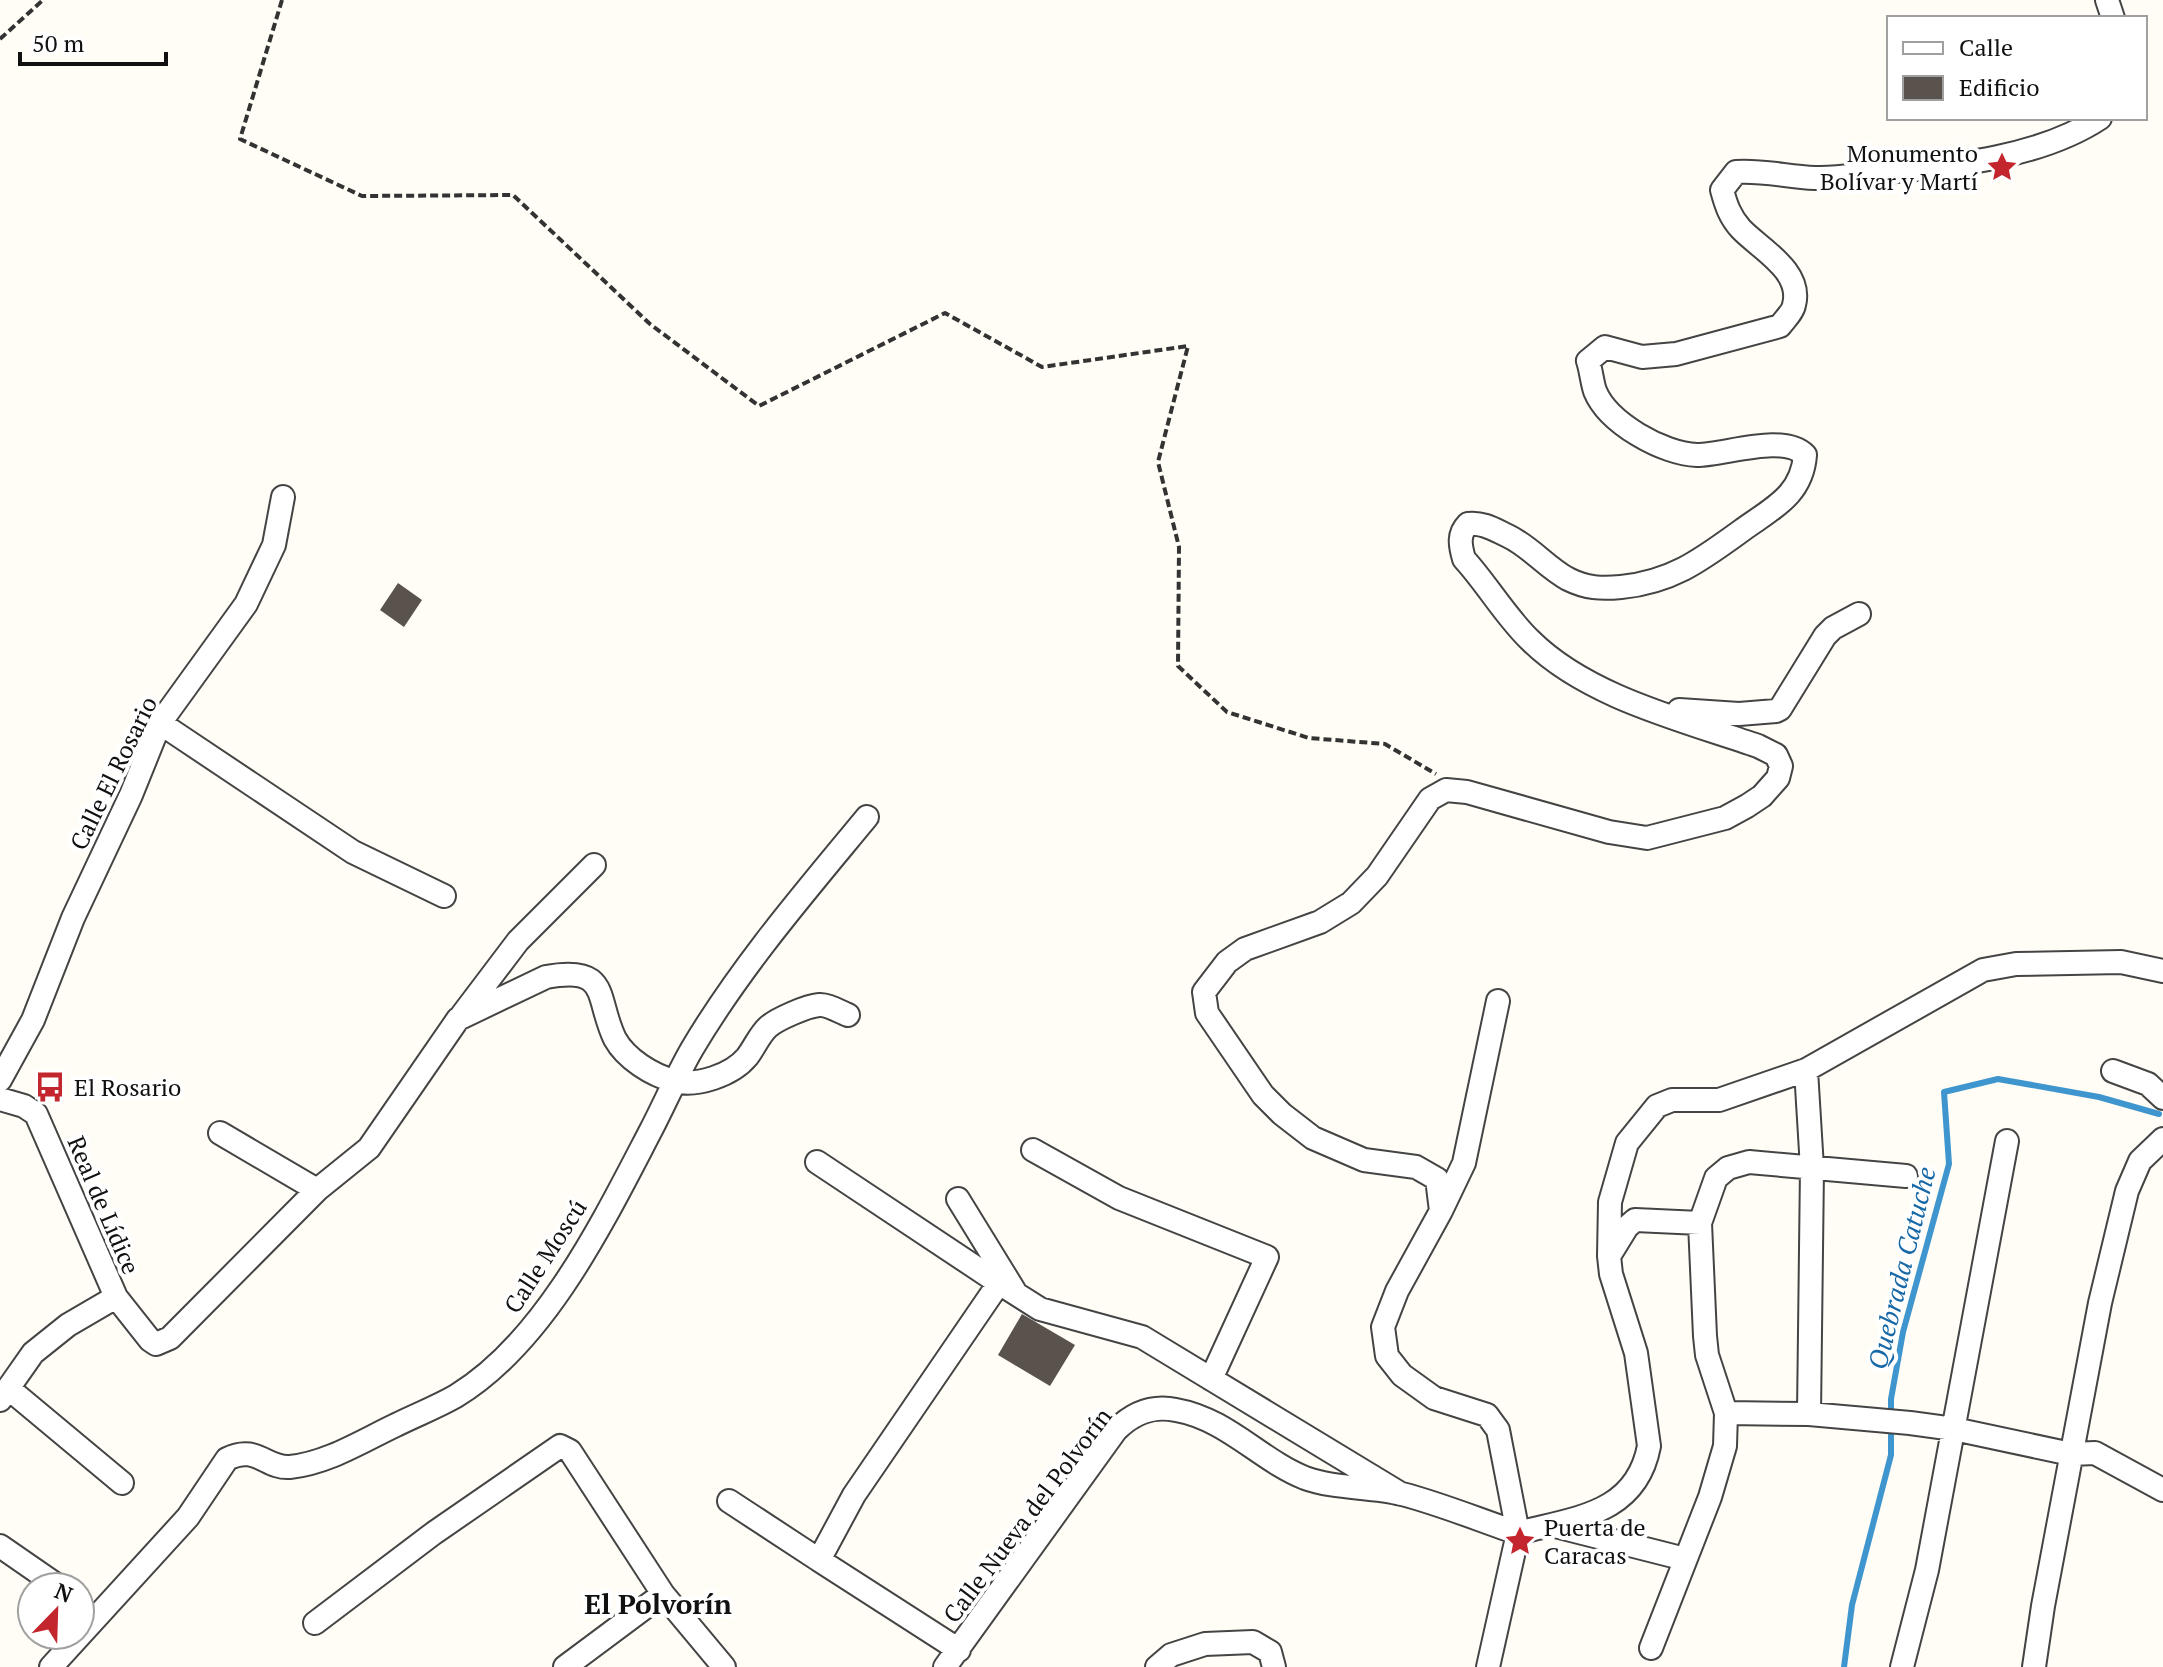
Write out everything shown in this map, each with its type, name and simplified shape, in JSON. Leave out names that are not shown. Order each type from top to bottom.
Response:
[{"type":"street","points":[[1441,1211],[1437,1179],[1416,1167],[1364,1160],[1325,1144],[1282,1114],[1263,1095],[1207,1013],[1204,992],[1227,962],[1245,949],[1320,922],[1351,903],[1377,876],[1430,799],[1446,790],[1467,792],[1609,832],[1647,838],[1725,818],[1762,796],[1778,778],[1781,766],[1776,755],[1758,746],[1625,700],[1559,665],[1529,639],[1464,559],[1459,544],[1463,530],[1468,524],[1477,523],[1522,542],[1565,577],[1597,589],[1647,584],[1684,570],[1791,495],[1804,471],[1805,455],[1799,449],[1790,447],[1748,447],[1697,455],[1671,450],[1632,432],[1607,409],[1595,391],[1588,361],[1605,347],[1642,357],[1676,354],[1780,326],[1794,305],[1793,284],[1778,262],[1741,229],[1727,210],[1722,190],[1736,172],[1758,171],[1817,178],[1942,167],[2016,153],[2083,129],[2097,120]]},
{"type":"street","name":"Calle El Rosario","points":[[0,1080],[33,1020],[73,918],[131,795],[160,723],[246,604],[274,545],[283,497]]},
{"type":"street","points":[[1653,710],[1739,714],[1776,711],[1825,636],[1859,614]]},
{"type":"street","points":[[160,723],[353,852],[444,896]]},
{"type":"street","name":"Calle Moscú","points":[[51,1667],[188,1517],[227,1459],[238,1454],[252,1454],[285,1468],[316,1463],[457,1395],[504,1357],[540,1318],[579,1260],[691,1050],[734,984],[867,817]]},
{"type":"street","points":[[116,1297],[150,1340],[156,1344],[163,1343],[317,1190],[369,1148],[458,1019],[518,941],[594,865]]},
{"type":"street","points":[[1518,1533],[1598,1513],[1632,1486],[1646,1461],[1649,1446],[1636,1353],[1611,1274],[1610,1202],[1627,1143],[1657,1106],[1672,1100],[1719,1100],[1806,1070],[1983,970],[2016,964],[2121,962],[2163,971]]},
{"type":"street","points":[[458,1019],[546,977],[588,978],[601,990],[615,1039],[624,1050],[639,1064],[675,1081],[692,1083],[716,1077],[744,1060],[768,1027],[792,1014],[820,1005],[848,1015]]},
{"type":"street","points":[[1488,1667],[1518,1533],[1498,1430],[1487,1415],[1434,1398],[1402,1375],[1387,1356],[1383,1327],[1397,1291],[1464,1163],[1498,1001]]},
{"type":"street","points":[[1806,1070],[1812,1168],[1809,1414]]},
{"type":"street","points":[[2113,1071],[2148,1084],[2163,1098]]},
{"type":"street","name":"Real de Lídice","points":[[0,1099],[24,1106],[36,1114],[116,1297],[68,1325],[33,1353],[4,1394]]},
{"type":"street","points":[[220,1133],[317,1190]]},
{"type":"street","points":[[2034,1667],[2100,1303],[2127,1191],[2140,1161],[2163,1139]]},
{"type":"street","points":[[1905,1667],[1927,1570],[2007,1141]]},
{"type":"street","points":[[1033,1150],[1119,1198],[1267,1257],[1211,1379]]},
{"type":"street","points":[[817,1162],[1040,1309],[1142,1337],[1401,1494]]},
{"type":"street","points":[[1651,1648],[1710,1497],[1725,1446],[1726,1413],[1707,1355],[1700,1223],[1716,1178],[1728,1168],[1749,1162],[1906,1176]]},
{"type":"street","points":[[958,1199],[1008,1289]]},
{"type":"street","points":[[1609,1256],[1635,1220],[1700,1223]]},
{"type":"street","points":[[819,1560],[854,1495],[1008,1289]]},
{"type":"street","points":[[4,1394],[122,1483]]},
{"type":"street","name":"Calle Nueva del Polvorín","points":[[952,1658],[1116,1430],[1137,1413],[1163,1408],[1179,1410],[1240,1436],[1273,1461],[1310,1480],[1401,1494],[1518,1533]]},
{"type":"street","points":[[1726,1413],[1809,1414],[1910,1423],[1954,1429],[2071,1454],[2095,1453],[2163,1490]]},
{"type":"street","points":[[315,1623],[434,1533],[560,1446],[570,1451],[663,1594],[724,1667]]},
{"type":"street","points":[[729,1501],[819,1560],[952,1658]]},
{"type":"street","points":[[1549,1525],[1685,1559]]},
{"type":"street","points":[[0,1546],[36,1571]]},
{"type":"street","points":[[565,1667],[663,1594]]},
{"type":"street","points":[[1157,1667],[1171,1655],[1205,1644],[1253,1642],[1270,1652],[1274,1667]]},
{"type":"path","points":[[0,39],[43,0]]},
{"type":"path","points":[[282,0],[240,139],[362,196],[513,195],[650,324],[759,406],[945,313],[1042,367],[1188,346],[1158,462],[1179,547],[1178,666],[1227,712],[1309,738],[1385,744],[1467,792]]},
{"type":"building","points":[[398,583],[422,600],[404,627],[380,610]]},
{"type":"building","points":[[1022,1314],[1075,1345],[1050,1386],[998,1355]]},
{"type":"waterway","name":"Quebrada Catuche","points":[[1844,1667],[1852,1605],[1891,1455],[1891,1399],[1903,1332],[1949,1164],[1944,1092],[1998,1079],[2099,1097],[2159,1114]]},
{"type":"place","name":"Monumento Bolívar y Martí","points":[[2002,167]]},
{"type":"place","name":"El Rosario","points":[[50,1087]]},
{"type":"place","name":"Puerta de Caracas","points":[[1520,1541]]},
{"type":"district","name":"El Polvorín","points":[[658,1603]]}]
